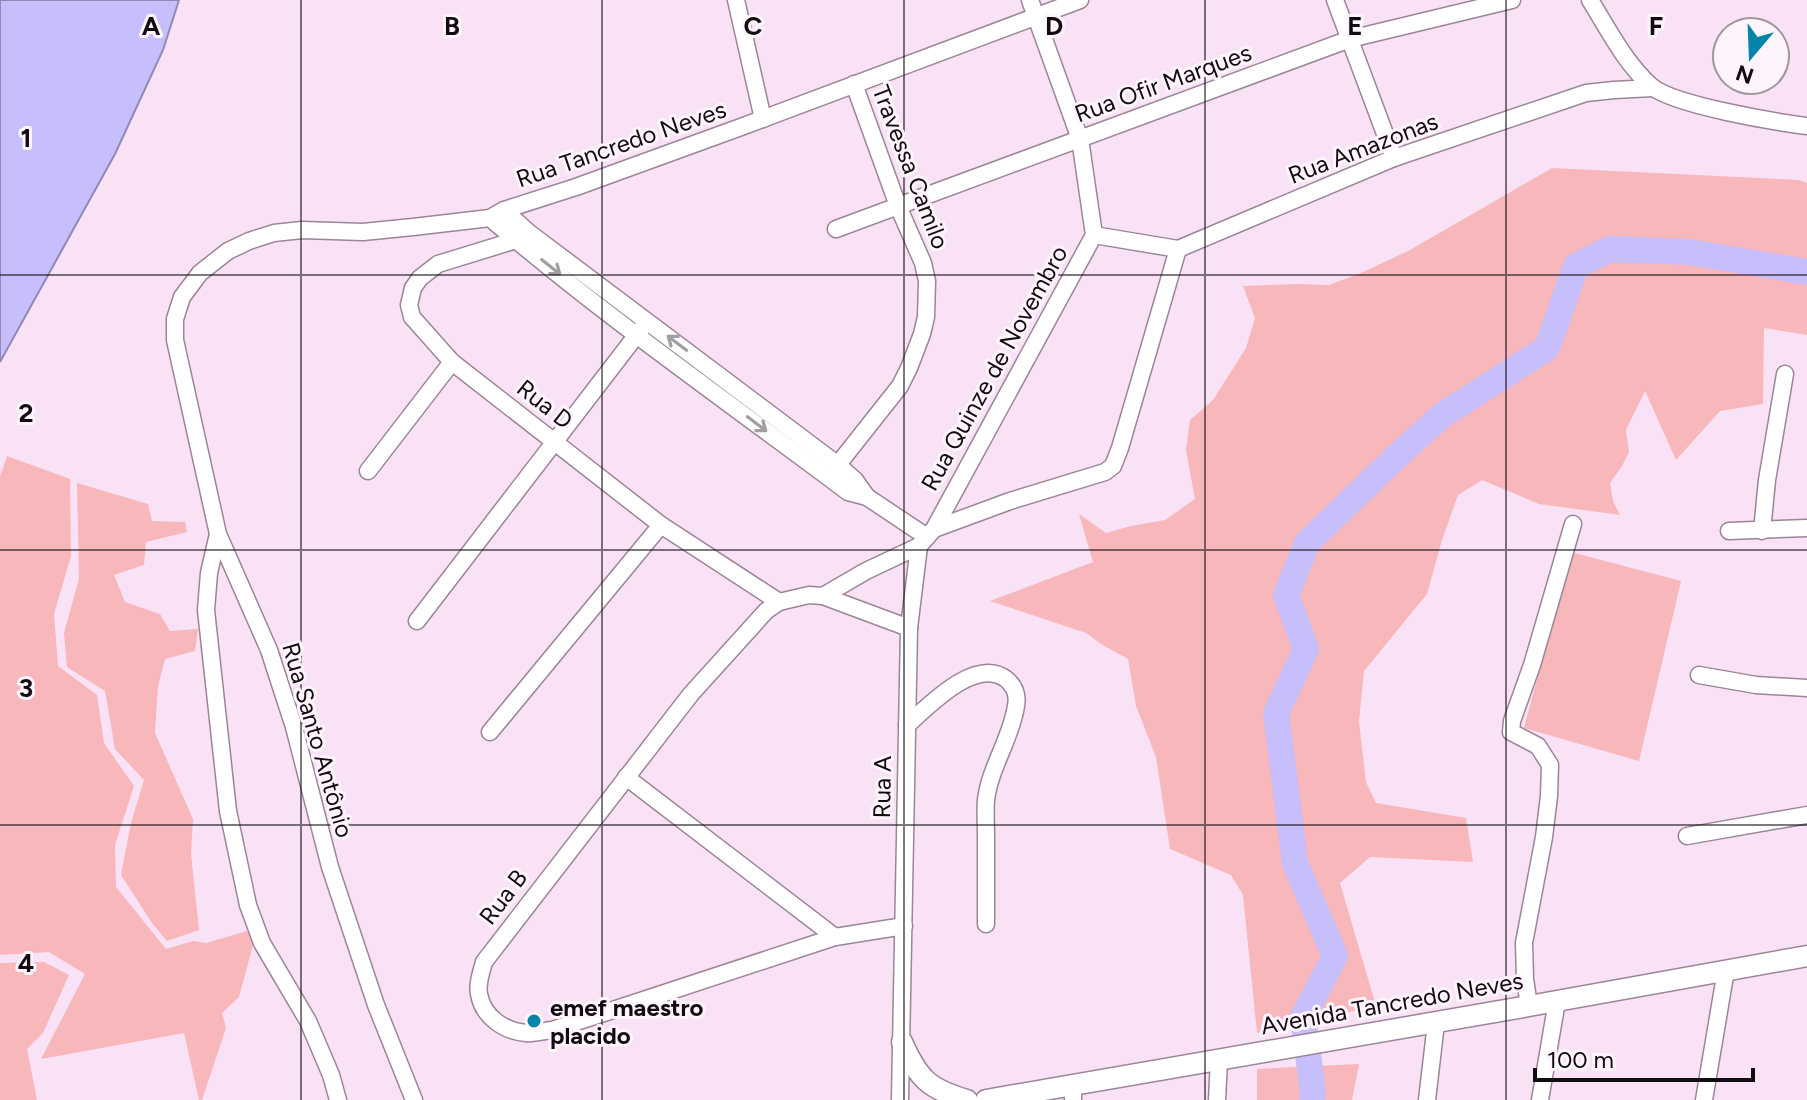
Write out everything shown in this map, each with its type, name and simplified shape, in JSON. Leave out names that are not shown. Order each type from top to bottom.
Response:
[{"type":"street","points":[[736,0],[763,119]]},
{"type":"street","name":"Rua Quinze de Novembro","points":[[927,537],[1094,235],[1080,139],[1030,0]]},
{"type":"street","name":"Rua Tancredo Neves","points":[[182,297],[200,273],[228,251],[249,241],[274,233],[302,230],[363,232],[497,214],[763,119],[1080,0]]},
{"type":"street","points":[[1335,0],[1394,158]]},
{"type":"street","name":"Rua Ofir Marques","points":[[836,229],[1350,39],[1512,0]]},
{"type":"street","points":[[1590,0],[1629,60],[1653,88],[1694,103],[1807,126]]},
{"type":"street","name":"Travessa Camilo","points":[[833,471],[900,386],[926,317],[927,281],[923,263],[898,206],[854,84]]},
{"type":"street","name":"Rua Amazonas","points":[[1178,249],[1394,158],[1586,93],[1653,88]]},
{"type":"street","points":[[497,214],[833,471],[855,480],[867,497],[927,537]]},
{"type":"street","points":[[823,596],[927,537],[1010,501],[1096,476],[1113,466],[1178,249],[1094,235]]},
{"type":"street","name":"Rua D","points":[[522,236],[438,264],[413,288],[409,305],[412,317],[452,362],[554,442],[661,525],[779,602]]},
{"type":"street","name":"Rua Santo Antônio","points":[[182,297],[175,319],[175,340],[218,534],[269,650],[294,727],[330,867],[376,1005],[414,1100]]},
{"type":"street","points":[[417,621],[642,327]]},
{"type":"street","points":[[368,471],[452,362]]},
{"type":"street","points":[[1762,531],[1767,480],[1785,374]]},
{"type":"street","points":[[1529,1006],[1524,943],[1544,837],[1550,765],[1538,746],[1511,732],[1512,721],[1532,665],[1573,524]]},
{"type":"street","points":[[490,732],[661,525]]},
{"type":"street","points":[[1729,531],[1807,528]]},
{"type":"street","points":[[218,534],[209,573],[206,610],[228,811],[248,905],[262,943],[308,1021],[338,1100]]},
{"type":"street","name":"Rua A","points":[[900,1100],[909,628],[927,537]]},
{"type":"street","points":[[779,602],[809,595],[823,596],[909,628]]},
{"type":"street","name":"Rua B","points":[[779,602],[766,611],[691,694],[484,962],[478,991],[482,1005],[493,1020],[507,1029],[528,1033],[552,1030],[835,937],[904,926]]},
{"type":"street","points":[[907,725],[941,695],[975,676],[991,673],[1003,676],[1016,692],[1013,720],[992,774],[986,801],[986,924]]},
{"type":"street","points":[[1699,675],[1756,685],[1807,688]]},
{"type":"street","points":[[626,777],[835,937]]},
{"type":"street","points":[[1687,836],[1807,815]]},
{"type":"street","name":"Avenida Tancredo Neves","points":[[986,1100],[1073,1092],[1219,1060],[1807,956]]},
{"type":"street","points":[[1704,1100],[1726,970]]},
{"type":"street","points":[[1540,1100],[1557,1001]]},
{"type":"street","points":[[1427,1100],[1436,1023]]},
{"type":"street","points":[[902,1042],[913,1068],[927,1082],[949,1095],[967,1100]]},
{"type":"street","points":[[1217,1100],[1219,1060]]},
{"type":"shaded area","points":[[0,0],[179,0],[163,50],[115,154],[0,362]]},
{"type":"shaded area","points":[[1552,168],[1799,180],[1807,183],[1807,335],[1764,328],[1763,404],[1720,411],[1676,460],[1645,391],[1626,430],[1629,452],[1610,483],[1613,501],[1620,515],[1539,504],[1482,480],[1458,495],[1427,594],[1364,671],[1359,722],[1366,782],[1376,803],[1466,818],[1473,862],[1370,857],[1340,883],[1376,1006],[1257,1033],[1243,895],[1231,875],[1170,849],[1156,757],[1136,706],[1128,659],[1086,633],[990,601],[1093,562],[1079,514],[1106,533],[1165,520],[1195,499],[1186,450],[1190,420],[1213,400],[1246,348],[1255,318],[1243,286],[1329,285],[1361,273],[1410,250]]},
{"type":"shaded area","points":[[7,456],[70,479],[71,556],[54,614],[58,666],[97,695],[104,743],[134,786],[115,845],[116,887],[166,949],[193,941],[206,943],[247,931],[254,941],[239,997],[222,1013],[226,1028],[202,1100],[199,1100],[184,1033],[41,1059],[85,974],[49,952],[0,955],[0,477]]},
{"type":"shaded area","points":[[77,483],[148,504],[152,521],[185,522],[187,532],[146,542],[144,565],[114,575],[125,602],[160,614],[170,631],[198,629],[195,651],[165,659],[158,686],[155,733],[193,819],[191,854],[199,930],[167,941],[121,875],[131,823],[144,780],[115,749],[105,691],[67,667],[64,633],[79,579]]},
{"type":"shaded area","points":[[1571,552],[1681,581],[1639,761],[1524,728]]},
{"type":"shaded area","points":[[44,962],[69,975],[43,1033],[27,1049],[37,1100],[0,1100],[0,963]]},
{"type":"shaded area","points":[[1359,1064],[1352,1100],[1257,1100],[1257,1069]]},
{"type":"waterway","points":[[1312,1100],[1303,1017],[1335,956],[1295,863],[1276,713],[1306,649],[1286,595],[1307,543],[1441,416],[1547,348],[1576,266],[1610,249],[1689,252],[1807,272]]},
{"type":"place","name":"emef maestro placido","points":[[534,1021]]}]
